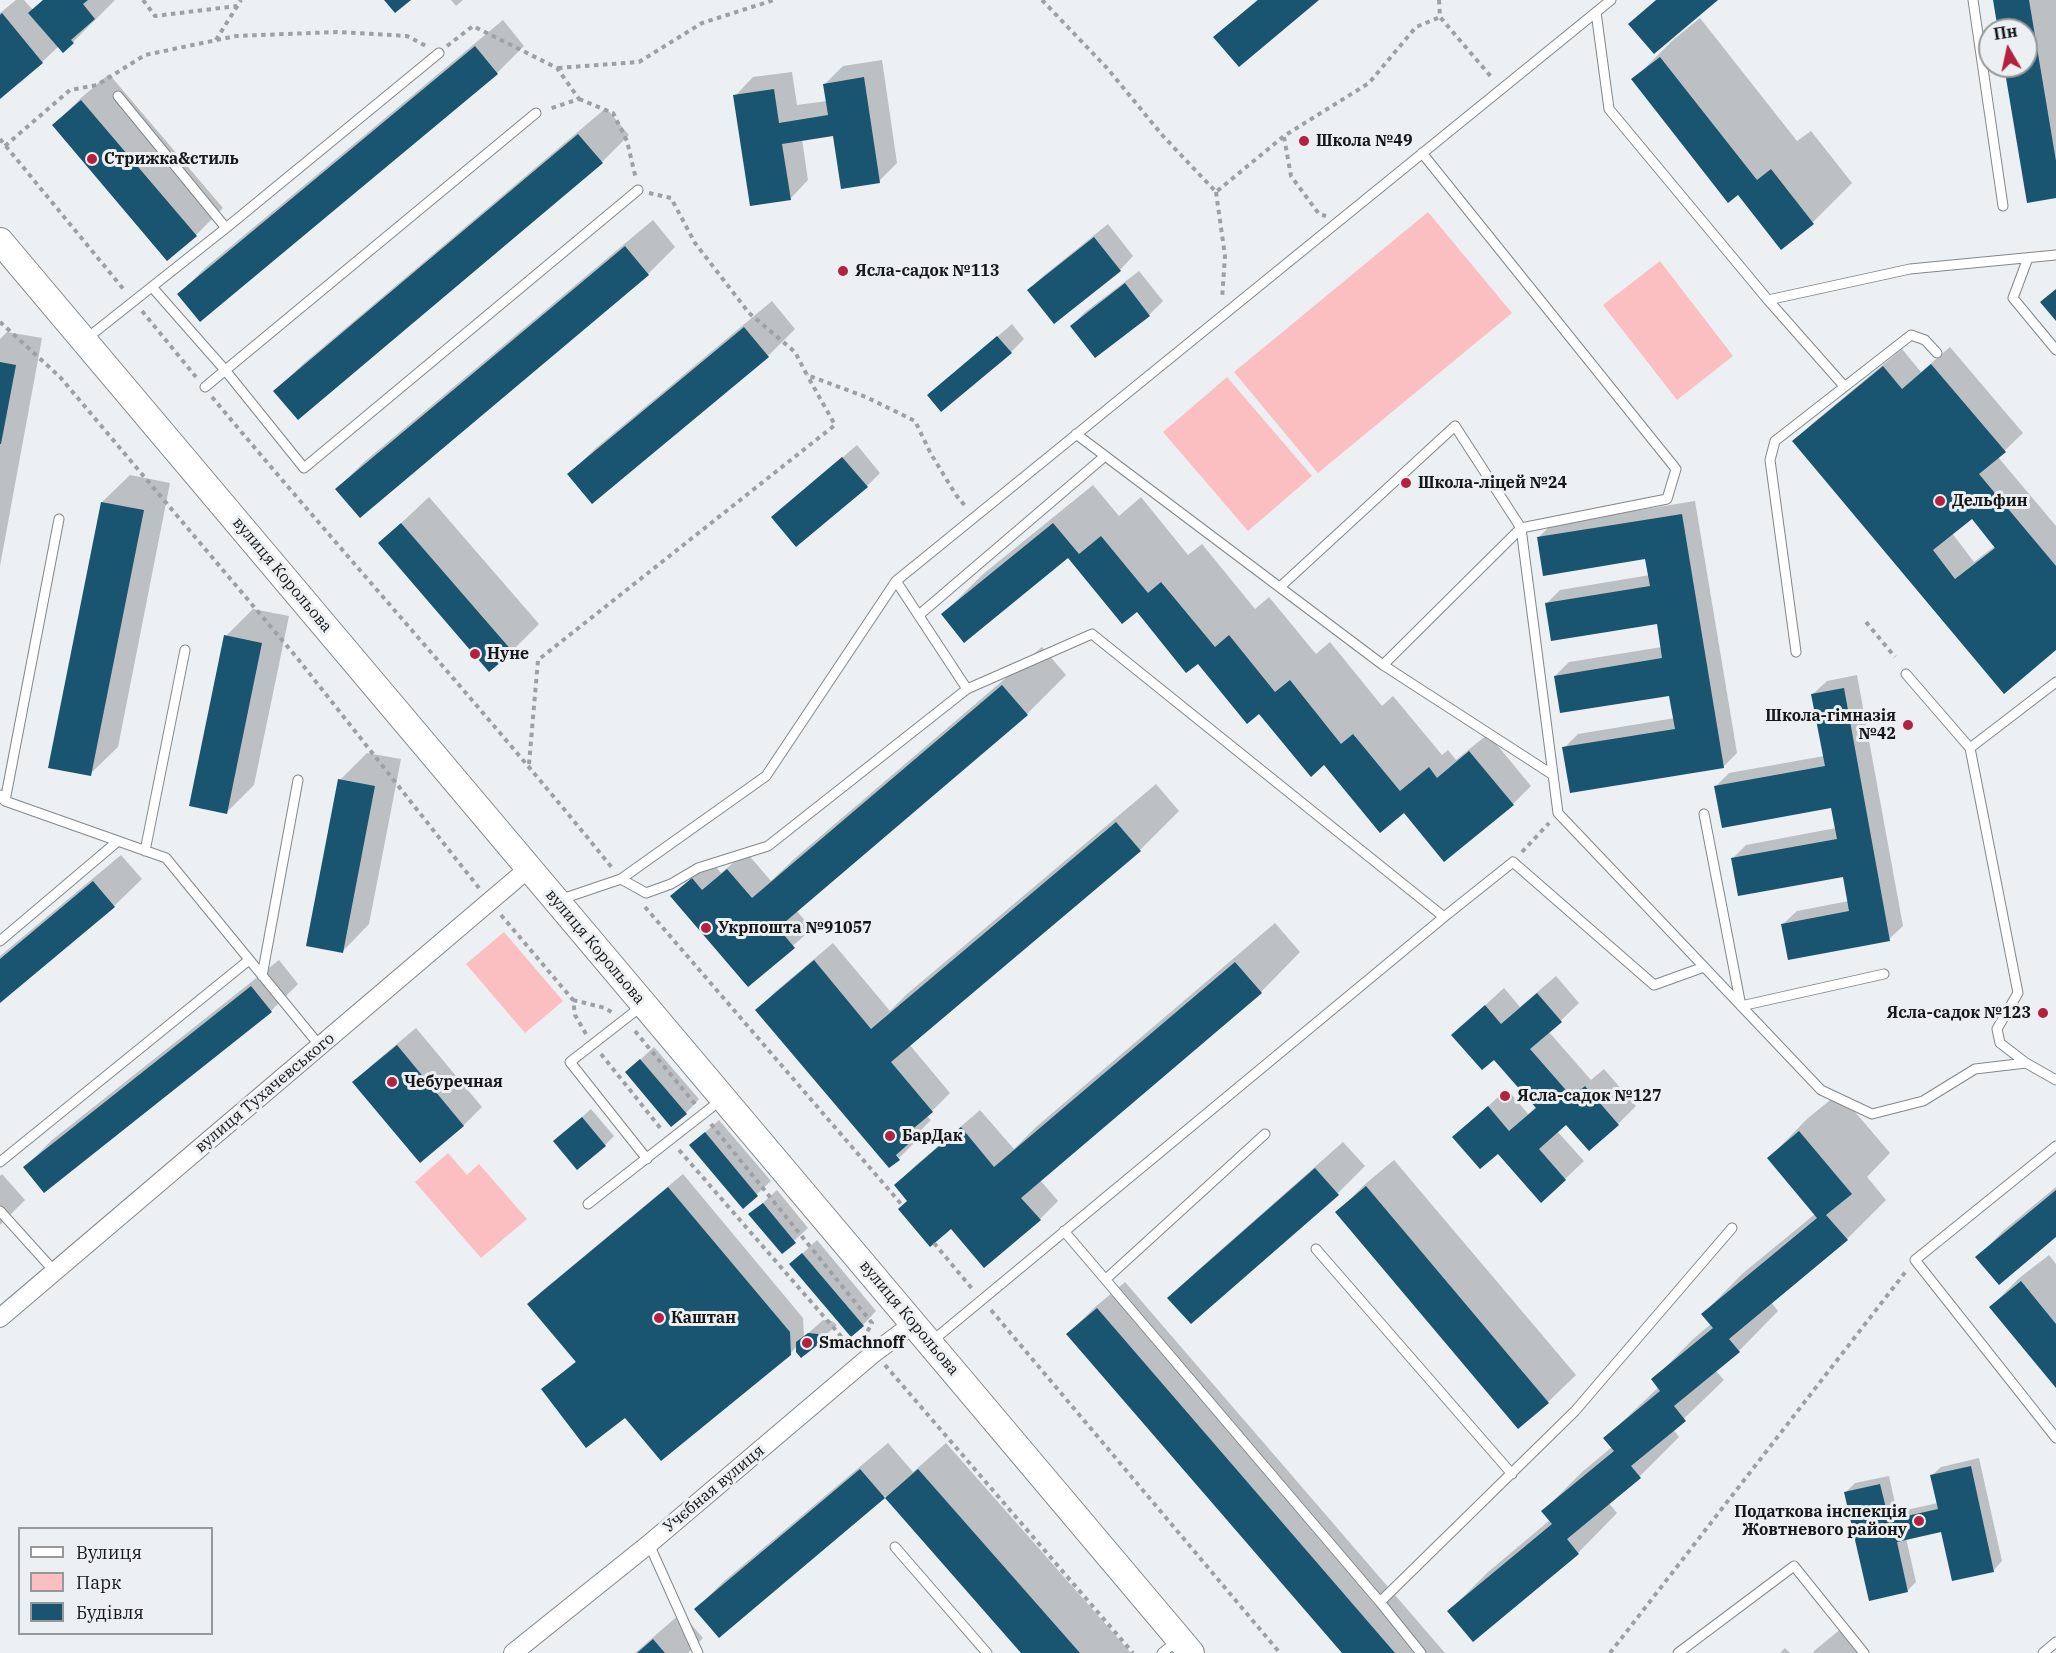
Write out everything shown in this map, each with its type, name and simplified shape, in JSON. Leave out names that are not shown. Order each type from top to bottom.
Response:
[{"type":"street","name":"вулиця Корольова","points":[[0,241],[556,900],[634,1012],[713,1106],[930,1343],[1177,1648]]},
{"type":"street","name":"вулиця Тухачевського","points":[[0,1318],[529,868]]},
{"type":"street","name":"Учєбная вулиця","points":[[513,1653],[649,1544],[874,1353],[913,1324]]},
{"type":"lane","points":[[556,900],[621,879],[766,776],[896,581],[1611,0]]},
{"type":"lane","points":[[1973,0],[2003,206]]},
{"type":"lane","points":[[1596,12],[1609,109],[1768,300],[1844,386]]},
{"type":"lane","points":[[85,341],[439,53]]},
{"type":"lane","points":[[118,96],[226,228]]},
{"type":"lane","points":[[205,387],[536,113]]},
{"type":"lane","points":[[1383,664],[1521,528],[1667,499],[1676,469],[1422,153]]},
{"type":"lane","points":[[152,287],[225,370],[304,468],[638,190]]},
{"type":"lane","points":[[1768,300],[1910,269],[2056,255]]},
{"type":"lane","points":[[2028,258],[2013,298],[2056,350]]},
{"type":"lane","points":[[1796,652],[1770,460],[1774,441],[1911,335],[1925,340],[1937,353]]},
{"type":"lane","points":[[1280,587],[1455,426],[1521,528],[1558,813],[1821,1090],[1872,1114],[1923,1101],[1975,1069],[2026,1063]]},
{"type":"lane","points":[[1076,434],[1383,664],[1553,775]]},
{"type":"lane","points":[[919,615],[1105,456]]},
{"type":"lane","points":[[59,519],[2,798],[166,858],[320,1046]]},
{"type":"lane","points":[[896,581],[967,689]]},
{"type":"lane","points":[[621,879],[646,893],[671,884],[698,868],[768,846],[967,689],[1092,634],[1444,916]]},
{"type":"lane","points":[[145,851],[185,650]]},
{"type":"lane","points":[[1906,674],[1970,748],[2018,993],[1998,1029],[2000,1043],[2026,1063],[2056,1080]]},
{"type":"lane","points":[[1970,748],[2056,682]]},
{"type":"lane","points":[[262,976],[298,780]]},
{"type":"lane","points":[[1704,814],[1741,1006]]},
{"type":"lane","points":[[0,940],[118,841]]},
{"type":"lane","points":[[930,1343],[1444,916],[1513,862],[1654,985],[1704,967]]},
{"type":"lane","points":[[0,1162],[249,960]]},
{"type":"lane","points":[[1741,1006],[1884,974]]},
{"type":"lane","points":[[634,1012],[570,1062],[647,1159]]},
{"type":"lane","points":[[588,1204],[713,1106]]},
{"type":"lane","points":[[1106,1279],[1265,1134]]},
{"type":"lane","points":[[2056,1146],[1915,1260],[2056,1438]]},
{"type":"lane","points":[[0,1211],[55,1272]]},
{"type":"lane","points":[[1380,1602],[1575,1412],[1732,1228]]},
{"type":"lane","points":[[1064,1231],[1421,1653]]},
{"type":"lane","points":[[1316,1249],[1512,1474]]},
{"type":"lane","points":[[649,1544],[698,1653]]},
{"type":"lane","points":[[895,1547],[987,1653]]},
{"type":"lane","points":[[1678,1653],[1794,1566],[1864,1653]]},
{"type":"lane","points":[[2043,1653],[2056,1642]]},
{"type":"path","points":[[143,0],[155,16],[237,6]]},
{"type":"path","points":[[216,40],[241,0]]},
{"type":"path","points":[[557,68],[639,62],[702,22],[774,0]]},
{"type":"path","points":[[1042,0],[1107,68],[1163,136],[1216,192],[1225,256],[1223,296],[1216,319]]},
{"type":"path","points":[[1439,0],[1440,16],[1502,89]]},
{"type":"path","points":[[1216,192],[1284,136],[1369,83],[1416,27],[1440,16]]},
{"type":"path","points":[[5,146],[70,90],[97,86],[145,55],[236,36],[337,32],[407,36],[439,53],[472,26],[557,68],[579,99],[613,112],[627,141],[638,190],[671,198],[701,252],[749,313],[795,352],[835,426],[538,660],[529,765]]},
{"type":"path","points":[[536,113],[579,99]]},
{"type":"path","points":[[1284,136],[1291,176],[1319,214],[1340,219]]},
{"type":"path","points":[[0,139],[284,483],[529,765],[621,879]]},
{"type":"path","points":[[0,322],[60,377],[298,659],[490,901],[573,1000],[575,1015],[593,1045],[670,1140],[846,1342],[863,1340],[872,1323],[713,1106],[634,1012],[573,1000]]},
{"type":"path","points":[[807,375],[866,397],[915,421],[931,454],[956,495],[975,517]]},
{"type":"path","points":[[1866,622],[1895,657]]},
{"type":"path","points":[[1513,862],[1558,813]]},
{"type":"path","points":[[644,906],[902,1205]]},
{"type":"path","points":[[934,1243],[1280,1653]]},
{"type":"path","points":[[1610,1653],[1915,1260]]},
{"type":"path","points":[[874,1353],[1133,1653]]},
{"type":"green space","points":[[1428,212],[1512,313],[1318,473],[1234,372]]},
{"type":"green space","points":[[1660,261],[1733,356],[1677,400],[1603,305]]},
{"type":"green space","points":[[1227,377],[1312,476],[1248,531],[1163,432]]},
{"type":"green space","points":[[504,932],[563,1001],[525,1033],[466,964]]},
{"type":"green space","points":[[448,1153],[467,1175],[479,1164],[527,1219],[481,1258],[415,1182]]},
{"type":"building","points":[[43,0],[88,0],[83,4],[95,19],[71,40],[74,43],[63,53],[28,13]]},
{"type":"building","points":[[384,0],[411,0],[395,13]]},
{"type":"building","points":[[1258,0],[1319,0],[1239,67],[1213,37]]},
{"type":"building","points":[[1656,0],[1718,0],[1654,54],[1628,24]]},
{"type":"building","points":[[1993,0],[2029,0],[2032,18],[1996,18]]},
{"type":"building","points":[[2,13],[43,63],[0,99],[0,15]]},
{"type":"building","points":[[475,46],[498,74],[200,322],[177,294]]},
{"type":"building","points":[[2038,54],[2056,161],[2056,198],[2027,203],[2006,78],[2038,78]]},
{"type":"building","points":[[1660,57],[1757,180],[1771,169],[1814,224],[1781,250],[1738,195],[1728,203],[1631,79]]},
{"type":"building","points":[[864,77],[880,183],[841,189],[833,136],[782,144],[791,200],[750,206],[733,95],[774,89],[779,123],[828,115],[823,84]]},
{"type":"building","points":[[81,100],[197,236],[167,261],[52,125]]},
{"type":"building","points":[[578,134],[603,163],[298,420],[273,391]]},
{"type":"building","points":[[1094,237],[1121,271],[1054,324],[1027,290]]},
{"type":"building","points":[[625,246],[649,275],[360,518],[335,489]]},
{"type":"building","points":[[1125,283],[1150,316],[1095,358],[1070,326]]},
{"type":"building","points":[[2056,289],[2056,321],[2040,302]]},
{"type":"building","points":[[744,327],[769,357],[592,504],[567,474]]},
{"type":"building","points":[[997,336],[1012,353],[941,412],[927,395]]},
{"type":"building","points":[[0,362],[16,365],[1,444],[0,444]]},
{"type":"building","points":[[1931,364],[2006,452],[1979,474],[2056,566],[2056,650],[2004,694],[1792,441],[1883,366],[1902,389]],"holes":[[[1972,519],[1995,548],[1955,579],[1933,550]]]},
{"type":"building","points":[[842,457],[868,487],[796,547],[771,517]]},
{"type":"building","points":[[101,502],[144,510],[91,776],[48,768]]},
{"type":"building","points":[[1682,514],[1724,768],[1570,793],[1562,747],[1675,729],[1669,696],[1560,713],[1554,676],[1662,658],[1657,624],[1551,641],[1545,603],[1650,586],[1645,559],[1543,576],[1537,537]]},
{"type":"building","points":[[401,523],[513,652],[489,672],[378,543]]},
{"type":"building","points":[[1053,523],[1079,554],[1101,536],[1148,593],[1161,582],[1215,647],[1229,635],[1275,692],[1290,680],[1341,744],[1353,734],[1400,791],[1429,767],[1437,778],[1469,751],[1514,805],[1444,862],[1404,813],[1380,833],[1324,765],[1311,777],[1259,714],[1247,724],[1198,664],[1186,673],[1137,612],[1122,624],[1068,558],[964,643],[941,614]]},
{"type":"building","points":[[224,635],[262,643],[227,814],[189,806]]},
{"type":"building","points":[[1002,685],[1028,715],[778,928],[795,948],[748,987],[670,896],[692,878],[702,890],[727,869],[752,898]]},
{"type":"building","points":[[1844,688],[1890,941],[1788,960],[1781,924],[1849,911],[1843,877],[1738,896],[1731,858],[1837,839],[1831,808],[1722,828],[1714,786],[1825,766],[1811,694]]},
{"type":"building","points":[[338,779],[375,786],[343,953],[306,946]]},
{"type":"building","points":[[1116,822],[1141,851],[891,1062],[933,1112],[908,1133],[914,1139],[896,1155],[900,1160],[889,1168],[755,1010],[814,960],[871,1029]]},
{"type":"building","points":[[93,881],[115,907],[0,1003],[0,959]]},
{"type":"building","points":[[1235,962],[1262,993],[1021,1198],[1041,1220],[984,1268],[951,1229],[930,1247],[898,1209],[907,1201],[894,1185],[961,1127],[994,1167]]},
{"type":"building","points":[[251,986],[272,1012],[44,1193],[23,1167]]},
{"type":"building","points":[[1537,993],[1562,1022],[1530,1049],[1572,1097],[1585,1086],[1619,1125],[1589,1151],[1566,1125],[1539,1149],[1566,1180],[1541,1203],[1498,1154],[1480,1169],[1452,1137],[1488,1106],[1509,1131],[1536,1108],[1494,1060],[1482,1070],[1451,1035],[1485,1005],[1501,1024]]},
{"type":"building","points":[[397,1045],[464,1126],[420,1163],[352,1082]]},
{"type":"building","points":[[640,1059],[687,1114],[671,1127],[625,1072]]},
{"type":"building","points":[[582,1117],[606,1146],[577,1170],[553,1141]]},
{"type":"building","points":[[1799,1131],[1852,1194],[1826,1215],[1848,1240],[1729,1339],[1740,1352],[1674,1406],[1686,1421],[1631,1466],[1641,1478],[1567,1539],[1579,1554],[1473,1642],[1447,1611],[1552,1524],[1541,1511],[1614,1451],[1603,1438],[1660,1391],[1651,1379],[1713,1328],[1701,1314],[1817,1218],[1767,1158]]},
{"type":"building","points":[[705,1132],[758,1196],[743,1209],[689,1145]]},
{"type":"building","points":[[1315,1168],[1339,1195],[1191,1324],[1167,1298]]},
{"type":"building","points":[[1366,1186],[1549,1403],[1518,1429],[1335,1212]]},
{"type":"building","name":"Каштан","points":[[668,1187],[790,1332],[791,1355],[661,1461],[625,1418],[586,1448],[541,1389],[576,1362],[527,1304]]},
{"type":"building","points":[[2056,1190],[2056,1237],[1999,1285],[1975,1257]]},
{"type":"building","points":[[763,1203],[796,1243],[782,1254],[748,1214]]},
{"type":"building","points":[[802,1253],[864,1326],[851,1337],[789,1264]]},
{"type":"building","points":[[2021,1281],[2056,1324],[2056,1388],[1989,1307]]},
{"type":"building","points":[[1097,1308],[1395,1653],[1342,1653],[1066,1334]]},
{"type":"building","points":[[808,1333],[818,1334],[824,1340],[801,1358],[796,1352],[796,1342]]},
{"type":"building","points":[[1971,1466],[1994,1572],[1952,1581],[1941,1532],[1897,1542],[1908,1592],[1869,1601],[1844,1492],[1880,1484],[1889,1520],[1938,1509],[1930,1475]]},
{"type":"building","points":[[860,1469],[885,1498],[719,1638],[694,1609]]},
{"type":"building","points":[[918,1469],[1080,1653],[1021,1653],[885,1498]]},
{"type":"building","points":[[653,1639],[665,1653],[637,1653]]},
{"type":"place","name":"Школа №49","points":[[1304,141]]},
{"type":"place","name":"Стрижка&стиль","points":[[92,159]]},
{"type":"place","name":"Ясла-садок №113","points":[[843,271]]},
{"type":"place","name":"Школа-ліцей №24","points":[[1406,483]]},
{"type":"place","name":"Дельфин","points":[[1940,501]]},
{"type":"place","name":"Нуне","points":[[475,654]]},
{"type":"place","name":"Школа-гімназія №42","points":[[1908,725]]},
{"type":"place","name":"Укрпошта №91057","points":[[706,928]]},
{"type":"place","name":"Ясла-садок №123","points":[[2043,1013]]},
{"type":"place","name":"Чебуречная","points":[[392,1082]]},
{"type":"place","name":"Ясла-садок №127","points":[[1505,1096]]},
{"type":"place","name":"БарДак","points":[[890,1136]]},
{"type":"place","name":"Каштан","points":[[659,1318]]},
{"type":"place","name":"Smachnoff","points":[[807,1343]]},
{"type":"place","name":"Податкова інспекція Жовтневого району","points":[[1919,1521]]}]
